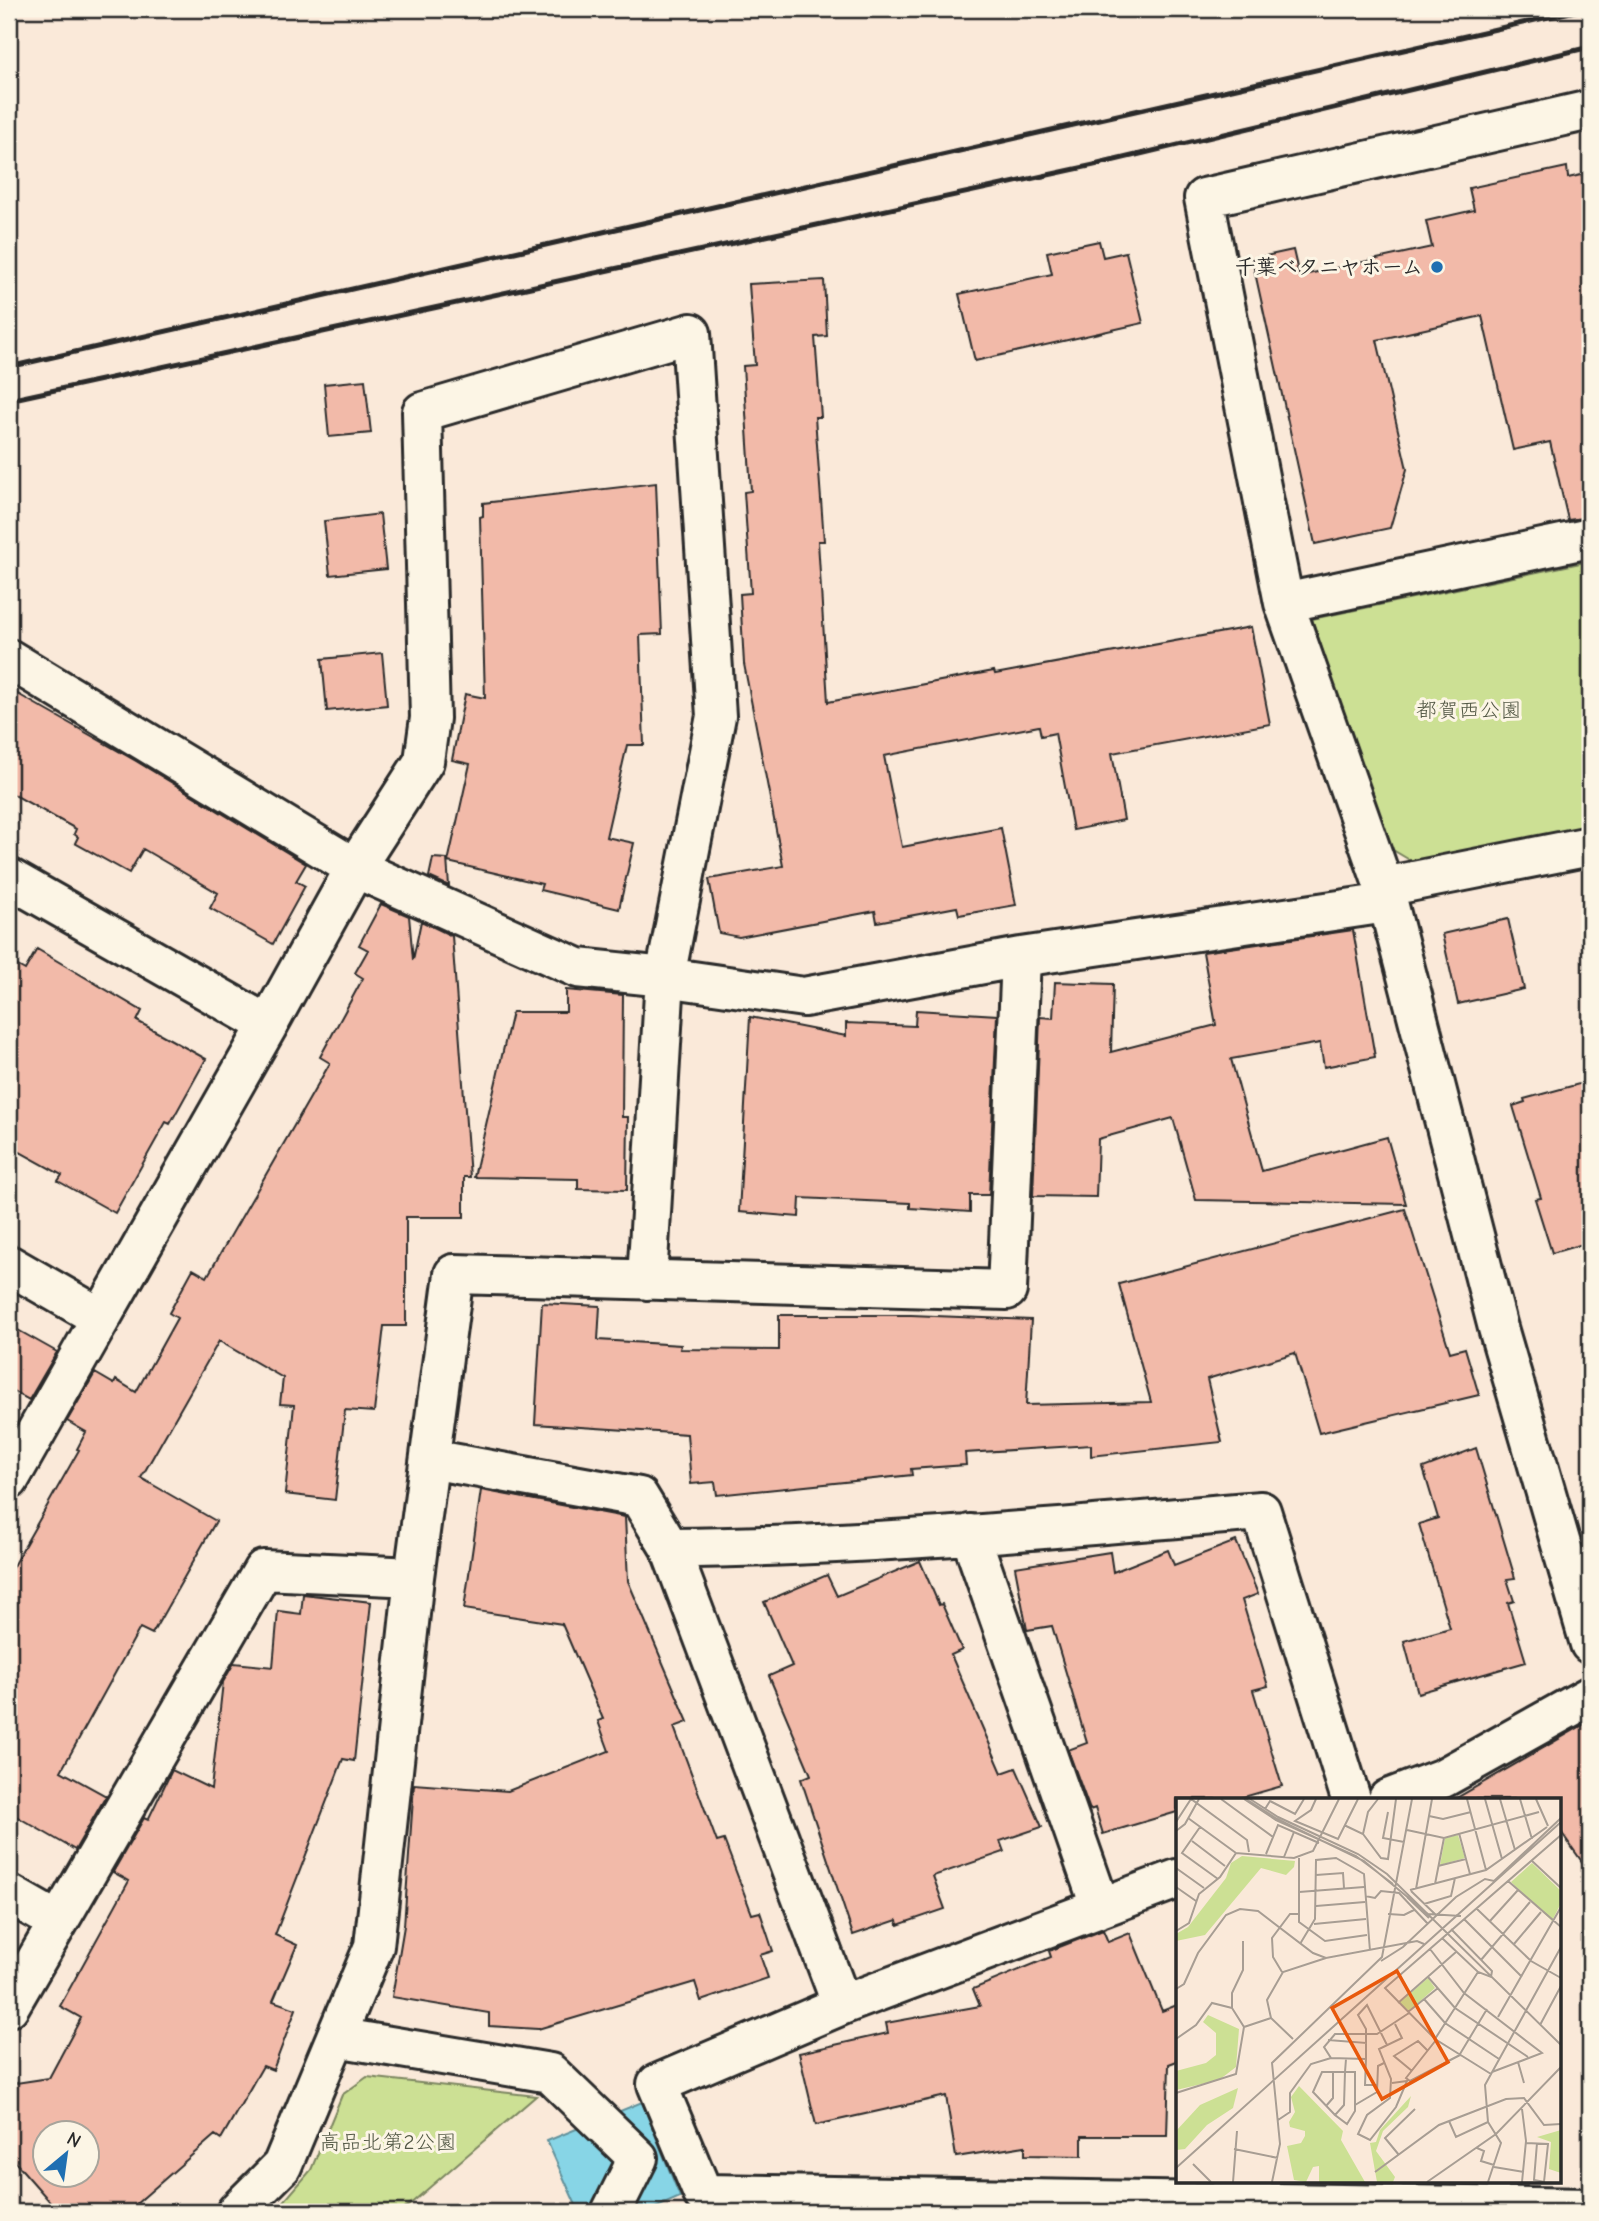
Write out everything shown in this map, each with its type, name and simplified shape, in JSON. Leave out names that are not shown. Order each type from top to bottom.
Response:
[{"type":"street","points":[[1590,110],[1204,198],[1284,603],[1385,895],[1498,1328],[1590,1644]]},
{"type":"street","points":[[9,1480],[355,868],[424,761],[430,718],[422,412],[691,333],[716,716],[665,977],[647,1280]]},
{"type":"street","points":[[1284,603],[1590,538]]},
{"type":"street","points":[[9,659],[355,868],[578,968],[665,977],[804,997],[1385,895],[1590,846]]},
{"type":"street","points":[[9,878],[268,1025]]},
{"type":"street","points":[[236,2212],[282,2166],[374,1946],[414,1577],[454,1274],[1007,1290],[1021,957]]},
{"type":"street","points":[[9,1265],[101,1318]]},
{"type":"street","points":[[429,1459],[639,1497],[670,1548],[842,2005]]},
{"type":"street","points":[[670,1548],[724,1548],[970,1534],[1261,1511],[1351,1798]]},
{"type":"street","points":[[970,1534],[1100,1906]]},
{"type":"street","points":[[9,2007],[263,1570],[414,1577]]},
{"type":"street","points":[[1391,1798],[1443,1778],[1590,1696]]},
{"type":"street","points":[[1176,1879],[842,2005],[657,2084],[703,2194],[1566,2199]]},
{"type":"street","points":[[9,1894],[58,1922]]},
{"type":"street","points":[[336,2037],[550,2073],[638,2158],[611,2212]]},
{"type":"green space","name":"都賀西公園","points":[[1590,561],[1590,828],[1418,865],[1388,847],[1312,619]]},
{"type":"green space","name":"高品北第2公園","points":[[367,2077],[536,2096],[401,2212],[275,2212],[311,2170],[342,2095]]},
{"type":"water","points":[[642,2102],[680,2197],[646,2212],[579,2212],[547,2141]]},
{"type":"building","points":[[1567,167],[1568,178],[1590,173],[1590,517],[1568,520],[1550,442],[1513,450],[1482,316],[1377,340],[1407,469],[1390,528],[1315,544],[1252,259],[1293,250],[1299,276],[1432,247],[1426,221],[1474,210],[1469,188]]},
{"type":"building","points":[[1099,241],[1103,257],[1126,252],[1143,323],[975,361],[959,294],[1052,274],[1047,252]]},
{"type":"building","points":[[824,280],[827,336],[815,337],[821,417],[815,417],[824,541],[818,541],[828,702],[1251,627],[1270,724],[1112,753],[1124,820],[1073,830],[1055,733],[1041,736],[1039,726],[884,756],[902,847],[1001,828],[1016,905],[959,915],[957,907],[877,922],[875,911],[739,937],[719,933],[709,879],[783,866],[744,664],[740,594],[751,593],[744,492],[751,491],[743,366],[755,365],[749,284]]},
{"type":"building","points":[[365,380],[371,433],[329,437],[324,384]]},
{"type":"building","points":[[656,483],[662,634],[640,635],[644,745],[627,745],[606,837],[634,843],[619,909],[540,890],[542,884],[448,862],[470,764],[452,760],[465,694],[485,698],[480,517],[483,516],[483,503]]},
{"type":"building","points":[[380,514],[386,569],[330,575],[324,521]]},
{"type":"building","points":[[382,653],[387,705],[327,711],[322,659]]},
{"type":"building","points":[[9,689],[136,761],[306,864],[296,881],[305,886],[273,944],[210,908],[218,893],[143,849],[129,873],[75,843],[78,837],[74,834],[76,829],[9,792]]},
{"type":"building","points":[[433,858],[447,859],[449,886],[429,877]]},
{"type":"building","points":[[381,904],[409,916],[413,960],[421,921],[452,936],[470,1177],[464,1177],[464,1217],[406,1217],[406,1326],[384,1326],[374,1412],[345,1410],[335,1500],[285,1494],[294,1405],[280,1404],[283,1378],[219,1341],[141,1478],[216,1521],[152,1634],[140,1628],[61,1771],[106,1796],[75,1850],[9,1812],[9,1573],[79,1450],[77,1449],[86,1432],[67,1421],[95,1373],[114,1384],[116,1380],[136,1392],[177,1318],[169,1313],[193,1269],[207,1277],[330,1063],[320,1057],[363,978],[355,973],[368,950],[359,945]]},
{"type":"building","points":[[1508,919],[1524,989],[1458,1004],[1442,934]]},
{"type":"building","points":[[1353,930],[1375,1057],[1324,1067],[1320,1043],[1231,1059],[1262,1171],[1387,1137],[1406,1204],[1196,1200],[1173,1118],[1098,1139],[1096,1197],[1033,1196],[1040,1017],[1053,1018],[1055,982],[1113,984],[1111,1052],[1216,1025],[1203,952]]},
{"type":"building","points":[[37,949],[142,1011],[137,1021],[206,1059],[170,1124],[166,1122],[115,1213],[58,1181],[62,1175],[9,1146],[9,961],[25,970]]},
{"type":"building","points":[[566,990],[623,995],[622,1117],[628,1117],[627,1190],[578,1189],[578,1179],[474,1177],[512,1012],[566,1012]]},
{"type":"building","points":[[916,1010],[997,1015],[989,1195],[970,1195],[970,1212],[910,1208],[910,1203],[800,1198],[799,1217],[739,1212],[750,1017],[846,1036],[846,1023],[915,1026]]},
{"type":"building","points":[[1590,1081],[1590,1242],[1552,1253],[1535,1199],[1541,1198],[1513,1106],[1525,1102],[1524,1099]]},
{"type":"building","points":[[1405,1209],[1450,1352],[1465,1348],[1479,1395],[1319,1433],[1295,1353],[1207,1379],[1222,1442],[1091,1456],[1091,1445],[965,1453],[966,1465],[911,1469],[912,1475],[717,1495],[715,1482],[691,1484],[687,1434],[535,1424],[542,1303],[600,1306],[598,1340],[681,1345],[680,1349],[779,1350],[779,1315],[911,1315],[1031,1320],[1026,1405],[1151,1402],[1119,1284]]},
{"type":"building","points":[[9,1325],[57,1352],[29,1400],[9,1389]]},
{"type":"building","points":[[1476,1448],[1515,1578],[1507,1579],[1514,1601],[1508,1603],[1526,1662],[1418,1693],[1404,1641],[1450,1628],[1419,1524],[1438,1518],[1423,1468]]},
{"type":"building","points":[[481,1490],[625,1517],[628,1581],[688,1722],[674,1727],[717,1842],[724,1840],[752,1914],[760,1912],[773,1951],[760,1955],[768,1978],[701,2001],[695,1982],[538,2029],[489,2026],[489,2013],[392,1997],[404,1926],[414,1784],[508,1791],[609,1751],[598,1721],[603,1719],[562,1624],[464,1609]]},
{"type":"building","points":[[1236,1541],[1258,1594],[1242,1600],[1268,1686],[1253,1690],[1282,1786],[1240,1798],[1176,1798],[1176,1812],[1103,1834],[1095,1808],[1090,1810],[1068,1750],[1087,1743],[1052,1626],[1027,1630],[1015,1567],[1110,1552],[1113,1572],[1168,1550],[1174,1565]]},
{"type":"building","points":[[920,1561],[962,1650],[951,1655],[1002,1773],[1016,1768],[1042,1827],[1000,1841],[1004,1852],[933,1876],[945,1909],[898,1925],[897,1920],[853,1935],[801,1779],[811,1775],[769,1676],[792,1666],[764,1602],[827,1575],[837,1596]]},
{"type":"building","points":[[303,1594],[371,1602],[354,1761],[343,1759],[275,1935],[297,1945],[273,2001],[296,2009],[273,2070],[263,2066],[221,2139],[215,2135],[127,2212],[59,2212],[40,2190],[102,2190],[102,2120],[32,2120],[32,2181],[9,2155],[9,2084],[49,2078],[81,2018],[60,2006],[129,1881],[113,1872],[144,1818],[148,1820],[172,1770],[211,1789],[223,1682],[234,1663],[273,1667],[278,1611],[301,1614]]},
{"type":"building","points":[[1590,1721],[1590,1873],[1560,1830],[1560,1798],[1457,1798]]},
{"type":"building","points":[[1103,1930],[1108,1942],[1130,1933],[1162,2011],[1176,2005],[1176,2061],[1169,2064],[1167,2136],[1082,2136],[1082,2156],[1025,2155],[1025,2146],[956,2157],[946,2096],[816,2125],[799,2053],[888,2033],[886,2023],[980,2006],[973,1989],[1051,1957],[1049,1951]]},
{"type":"railway","points":[[9,367],[1584,9]]},
{"type":"railway","points":[[9,400],[1094,165],[1590,47]]},
{"type":"place","name":"千葉ベタニヤホーム","points":[[1437,267]]}]
